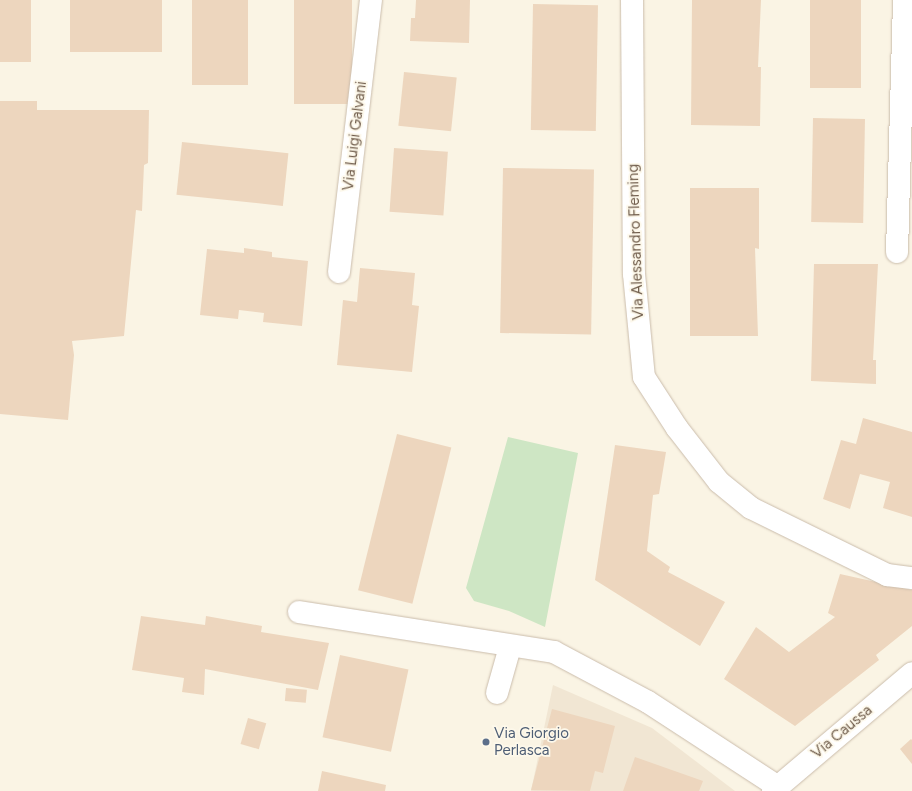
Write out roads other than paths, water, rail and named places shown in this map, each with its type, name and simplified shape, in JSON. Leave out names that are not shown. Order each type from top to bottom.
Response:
[{"type":"street","name":"Via Luigi Galvani","points":[[339,272],[371,0]]},
{"type":"street","name":"Via Alessandro Fleming","points":[[632,0],[634,274],[644,377],[677,428],[719,482],[751,508],[887,575],[912,578]]},
{"type":"street","points":[[897,252],[904,0]]},
{"type":"street","points":[[300,612],[510,647],[554,652],[648,702],[775,789]]},
{"type":"street","points":[[498,693],[510,647]]},
{"type":"street","name":"Via Caussa","points":[[775,789],[912,673]]},
{"type":"place","name":"Via Giorgio Perlasca","points":[[486,742]]}]
